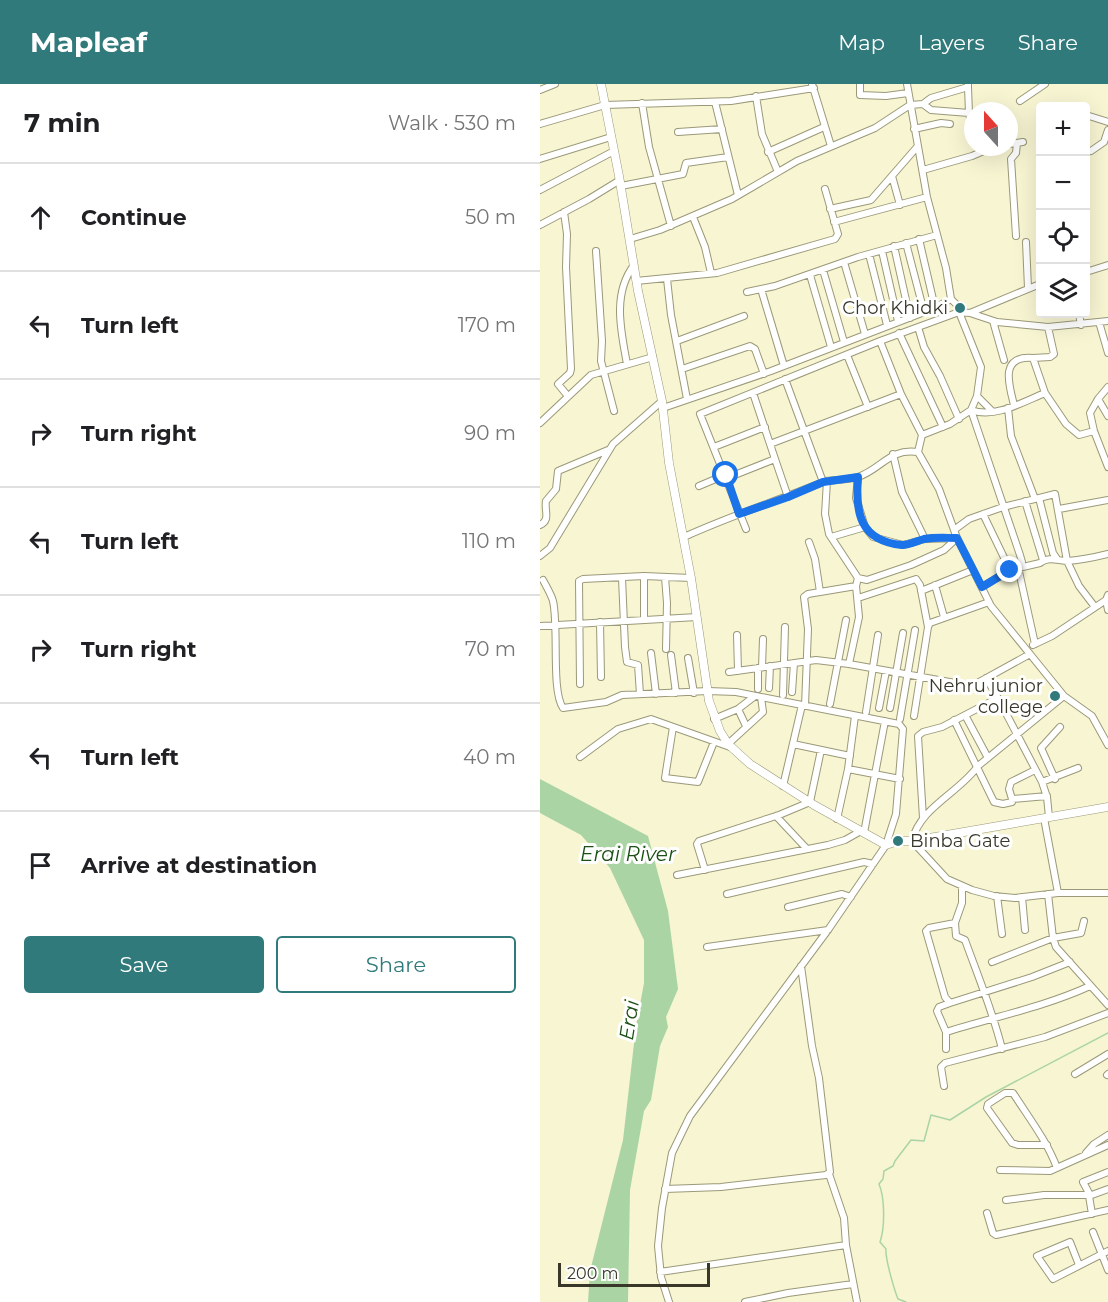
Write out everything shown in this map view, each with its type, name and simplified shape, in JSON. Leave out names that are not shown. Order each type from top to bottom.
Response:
[{"type":"main road","points":[[601,84],[636,281],[663,405],[669,463],[684,537],[708,691],[714,719],[731,746],[750,764],[783,786],[886,845],[898,841],[912,841],[1108,807]]},
{"type":"street","points":[[540,90],[555,84]]},
{"type":"street","points":[[860,84],[860,95],[886,96],[908,93]]},
{"type":"street","points":[[907,84],[927,196],[946,267],[951,299],[960,308],[959,312],[981,367],[977,396],[971,410],[959,419],[922,435]]},
{"type":"street","points":[[1020,101],[1046,84]]},
{"type":"street","points":[[540,124],[605,105],[715,102],[813,86],[831,146]]},
{"type":"street","points":[[630,239],[693,217],[831,146],[875,128],[910,105],[923,104],[931,98],[968,86],[969,102]]},
{"type":"street","points":[[756,96],[762,134],[778,172]]},
{"type":"street","points":[[715,102],[738,195]]},
{"type":"street","points":[[642,103],[649,147],[670,226]]},
{"type":"street","points":[[923,104],[932,110],[964,113]]},
{"type":"street","points":[[1090,116],[1108,122]]},
{"type":"street","points":[[914,129],[941,123],[950,124]]},
{"type":"street","points":[[768,152],[825,127]]},
{"type":"street","points":[[678,132],[722,129]]},
{"type":"street","points":[[1090,151],[1104,142],[1108,130]]},
{"type":"street","points":[[540,159],[612,137]]},
{"type":"street","points":[[830,209],[871,200],[917,147]]},
{"type":"street","points":[[540,190],[614,150]]},
{"type":"street","points":[[923,170],[964,155]]},
{"type":"street","points":[[1014,156],[1011,159],[1016,236]]},
{"type":"street","points":[[540,225],[620,183],[683,174],[686,163],[728,157]]},
{"type":"street","points":[[892,176],[900,205]]},
{"type":"street","points":[[636,281],[711,273],[835,239],[838,234],[825,189]]},
{"type":"street","points":[[834,222],[927,196]]},
{"type":"street","points":[[564,212],[567,234],[566,267],[571,369],[570,373],[558,384],[567,395]]},
{"type":"street","points":[[693,217],[705,247],[711,273]]},
{"type":"street","points":[[747,292],[810,275],[894,246],[937,235]]},
{"type":"street","points":[[919,239],[935,308]]},
{"type":"street","points":[[1026,242],[1028,288]]},
{"type":"street","points":[[906,243],[924,312]]},
{"type":"street","points":[[894,246],[910,318]]},
{"type":"street","points":[[596,251],[602,341],[601,361],[614,411]]},
{"type":"street","points":[[882,251],[898,321]]},
{"type":"street","points":[[869,254],[887,325]]},
{"type":"street","points":[[844,262],[865,334]]},
{"type":"street","points":[[627,364],[620,315],[622,285],[634,265]]},
{"type":"street","points":[[1090,271],[1108,265]]},
{"type":"street","points":[[823,270],[844,342]]},
{"type":"street","points":[[810,275],[831,347]]},
{"type":"street","points":[[667,279],[671,315],[687,399]]},
{"type":"street","points":[[970,313],[1036,286]]},
{"type":"street","points":[[761,289],[784,366]]},
{"type":"street","points":[[540,525],[547,517],[546,501],[556,489],[558,471],[609,449],[663,405],[764,374],[935,308],[951,299]]},
{"type":"street","points":[[746,530],[700,414],[899,333],[959,312],[970,313],[993,321],[1048,327],[1108,321]]},
{"type":"street","points":[[677,341],[744,316]]},
{"type":"street","points":[[1080,318],[1081,325]]},
{"type":"street","points":[[993,321],[1004,360]]},
{"type":"street","points":[[1099,322],[1108,353]]},
{"type":"street","points":[[918,327],[924,347],[959,419]]},
{"type":"street","points":[[1048,327],[1054,354],[1050,357],[1020,359],[1010,367],[1007,377],[1011,407],[1011,436],[1037,498],[1053,553],[1057,559]]},
{"type":"street","points":[[899,333],[943,427]]},
{"type":"street","points":[[880,341],[901,394],[922,435],[918,452],[939,489],[957,538],[989,602],[1064,696],[1092,716],[1108,745]]},
{"type":"street","points":[[682,369],[750,346],[755,349],[764,374]]},
{"type":"street","points":[[848,355],[868,407]]},
{"type":"street","points":[[541,419],[591,375],[653,357]]},
{"type":"street","points":[[1033,358],[1045,393],[1060,417],[1079,435],[1094,431]]},
{"type":"street","points":[[785,380],[825,481],[825,514],[831,537],[858,578],[867,580],[911,565],[944,550],[957,538]]},
{"type":"street","points":[[1108,387],[1090,413],[1094,431],[1108,467]]},
{"type":"street","points":[[753,393],[788,497]]},
{"type":"street","points":[[971,410],[982,414],[1011,407],[1045,393]]},
{"type":"street","points":[[770,444],[901,394]]},
{"type":"street","points":[[977,396],[992,411]]},
{"type":"street","points":[[1098,399],[1108,416]]},
{"type":"street","points":[[971,410],[1022,562],[1018,567]]},
{"type":"street","points":[[714,447],[765,427]]},
{"type":"street","points":[[540,556],[550,548],[609,449]]},
{"type":"street","points":[[684,537],[825,481],[858,477],[893,454],[907,450],[918,452]]},
{"type":"street","points":[[893,454],[902,492],[925,539]]},
{"type":"street","points":[[699,486],[775,459]]},
{"type":"street","points":[[858,477],[856,498],[865,527],[873,537],[903,545],[925,539],[957,538]]},
{"type":"street","points":[[954,530],[969,519],[1003,507],[1055,494],[1067,561],[1079,586],[1095,607]]},
{"type":"street","points":[[1025,501],[1043,560]]},
{"type":"street","points":[[1059,509],[1108,501]]},
{"type":"street","points":[[984,514],[1010,570]]},
{"type":"street","points":[[831,537],[865,527]]},
{"type":"street","points":[[809,542],[817,565],[820,592]]},
{"type":"street","points":[[982,587],[1010,570],[1040,563],[1043,560],[1067,561],[1108,554]]},
{"type":"street","points":[[1018,567],[1035,644]]},
{"type":"street","points":[[921,591],[973,570]]},
{"type":"street","points":[[580,684],[579,581],[644,576],[691,578]]},
{"type":"street","points":[[644,576],[644,620]]},
{"type":"street","points":[[665,577],[666,649]]},
{"type":"street","points":[[622,578],[627,662],[638,665],[640,694]]},
{"type":"street","points":[[849,664],[859,617],[856,586],[858,578]]},
{"type":"street","points":[[858,598],[913,578],[918,581],[928,627],[914,716]]},
{"type":"street","points":[[543,580],[553,601],[558,696],[563,708],[606,702],[619,695],[736,692],[899,724],[903,729],[896,814],[886,845],[828,930],[690,1116],[672,1153],[658,1246],[660,1272],[669,1302]]},
{"type":"street","points":[[935,585],[944,617]]},
{"type":"street","points":[[783,786],[803,705],[808,660],[808,629],[804,597],[856,586]]},
{"type":"street","points":[[729,672],[808,660],[837,662],[967,686],[986,678],[1107,598]]},
{"type":"street","points":[[1107,598],[1108,610]]},
{"type":"street","points":[[928,627],[933,621],[989,602]]},
{"type":"street","points":[[540,626],[697,616]]},
{"type":"street","points":[[830,704],[846,620]]},
{"type":"street","points":[[600,622],[601,677]]},
{"type":"street","points":[[783,695],[785,627]]},
{"type":"street","points":[[900,719],[915,630]]},
{"type":"street","points":[[890,708],[903,633]]},
{"type":"street","points":[[737,635],[738,671]]},
{"type":"street","points":[[866,712],[878,635]]},
{"type":"street","points":[[758,688],[763,639]]},
{"type":"street","points":[[651,653],[656,694]]},
{"type":"street","points":[[671,655],[676,693]]},
{"type":"street","points":[[688,658],[694,693]]},
{"type":"street","points":[[792,693],[794,663]]},
{"type":"street","points":[[769,688],[770,666]]},
{"type":"street","points":[[879,708],[886,671]]},
{"type":"street","points":[[986,678],[1018,735],[1047,796],[1047,817],[1058,894]]},
{"type":"street","points":[[714,719],[738,709],[758,696]]},
{"type":"street","points":[[580,757],[612,732],[651,719],[731,746],[746,726],[763,712],[758,696]]},
{"type":"street","points":[[1064,696],[978,766],[968,778],[923,818],[914,832],[912,841],[947,879],[997,896],[1108,893]]},
{"type":"street","points":[[923,818],[918,737],[921,733],[942,727],[998,698]]},
{"type":"street","points":[[738,709],[746,726]]},
{"type":"street","points":[[965,715],[988,758]]},
{"type":"street","points":[[837,819],[848,769],[855,716]]},
{"type":"street","points":[[954,720],[994,802],[1003,804],[1012,802],[1012,799],[1047,796]]},
{"type":"street","points":[[677,875],[837,843],[862,832],[876,775],[885,721]]},
{"type":"street","points":[[673,727],[665,778],[698,782],[714,742]]},
{"type":"street","points":[[1055,778],[1041,748],[1060,727]]},
{"type":"street","points":[[793,744],[850,756]]},
{"type":"street","points":[[705,870],[697,844],[699,841],[776,816],[810,802],[821,750]]},
{"type":"street","points":[[1042,782],[1078,768]]},
{"type":"street","points":[[848,769],[900,779]]},
{"type":"street","points":[[1012,799],[1009,789],[1011,782],[1035,770]]},
{"type":"street","points":[[776,816],[807,849]]},
{"type":"street","points":[[727,894],[864,862],[873,864]]},
{"type":"street","points":[[962,886],[962,903],[955,923],[956,936],[965,940],[994,1017],[1002,1049]]},
{"type":"street","points":[[788,908],[842,894],[851,897]]},
{"type":"street","points":[[1048,894],[1053,938],[1059,952],[1108,1005]]},
{"type":"street","points":[[997,896],[1002,934]]},
{"type":"street","points":[[1022,897],[1025,930]]},
{"type":"street","points":[[992,962],[1053,938],[1081,933],[1084,921]]},
{"type":"street","points":[[951,1003],[945,997],[926,932],[929,928],[955,923]]},
{"type":"street","points":[[707,947],[828,930]]},
{"type":"street","points":[[946,1049],[946,1032],[937,1011],[939,1007],[1070,962]]},
{"type":"street","points":[[801,966],[812,1046],[819,1078],[829,1174],[844,1218],[846,1245],[857,1302]]},
{"type":"street","points":[[946,1032],[1033,1008],[1090,986]]},
{"type":"street","points":[[944,1086],[941,1067],[943,1064],[1045,1037],[1108,1013]]},
{"type":"street","points":[[1075,1074],[1108,1054]]},
{"type":"street","points":[[1047,1145],[1012,1143],[987,1108],[988,1104],[1005,1093],[1012,1093],[1047,1145],[1057,1168]]},
{"type":"street","points":[[1084,1156],[1094,1143],[1108,1135]]},
{"type":"street","points":[[1000,1170],[1043,1172],[1108,1145]]},
{"type":"street","points":[[1092,1214],[1089,1196],[1083,1182],[1108,1172]]},
{"type":"street","points":[[665,1189],[721,1187],[829,1174]]},
{"type":"street","points":[[1006,1200],[1044,1196],[1089,1196],[1108,1189]]},
{"type":"street","points":[[987,1213],[993,1233],[996,1235],[1108,1210]]},
{"type":"street","points":[[1093,1232],[1105,1253],[1108,1270]]},
{"type":"street","points":[[1080,1265],[1070,1242],[1036,1256],[1053,1279],[1105,1253]]},
{"type":"street","points":[[660,1272],[846,1245]]},
{"type":"street","points":[[745,1302],[788,1293],[853,1284]]},
{"type":"water","name":"Erai River","points":[[540,779],[648,836],[668,911],[678,989],[666,1017],[668,1027],[660,1046],[651,1100],[644,1111],[630,1190],[628,1302],[588,1302],[590,1271],[623,1140],[636,1026],[644,983],[644,940],[610,868],[581,835],[540,813]]},
{"type":"waterway","points":[[906,1302],[898,1299],[888,1266],[886,1249],[880,1242],[884,1213],[879,1184],[883,1179],[884,1171],[893,1166],[911,1140],[924,1141],[931,1115],[950,1120],[986,1097],[1108,1033]]},
{"type":"place","name":"Chor Khidki","points":[[960,308]]},
{"type":"place","name":"Nehru junior college","points":[[1055,696]]},
{"type":"place","name":"Binba Gate","points":[[898,841]]},
{"type":"route","points":[[726,475],[739,514],[823,482],[858,477],[856,498],[865,527],[873,537],[903,545],[925,539],[957,538],[982,587],[1010,570]]},
{"type":"water label","name":"Erai","points":[[629,1020]]}]
